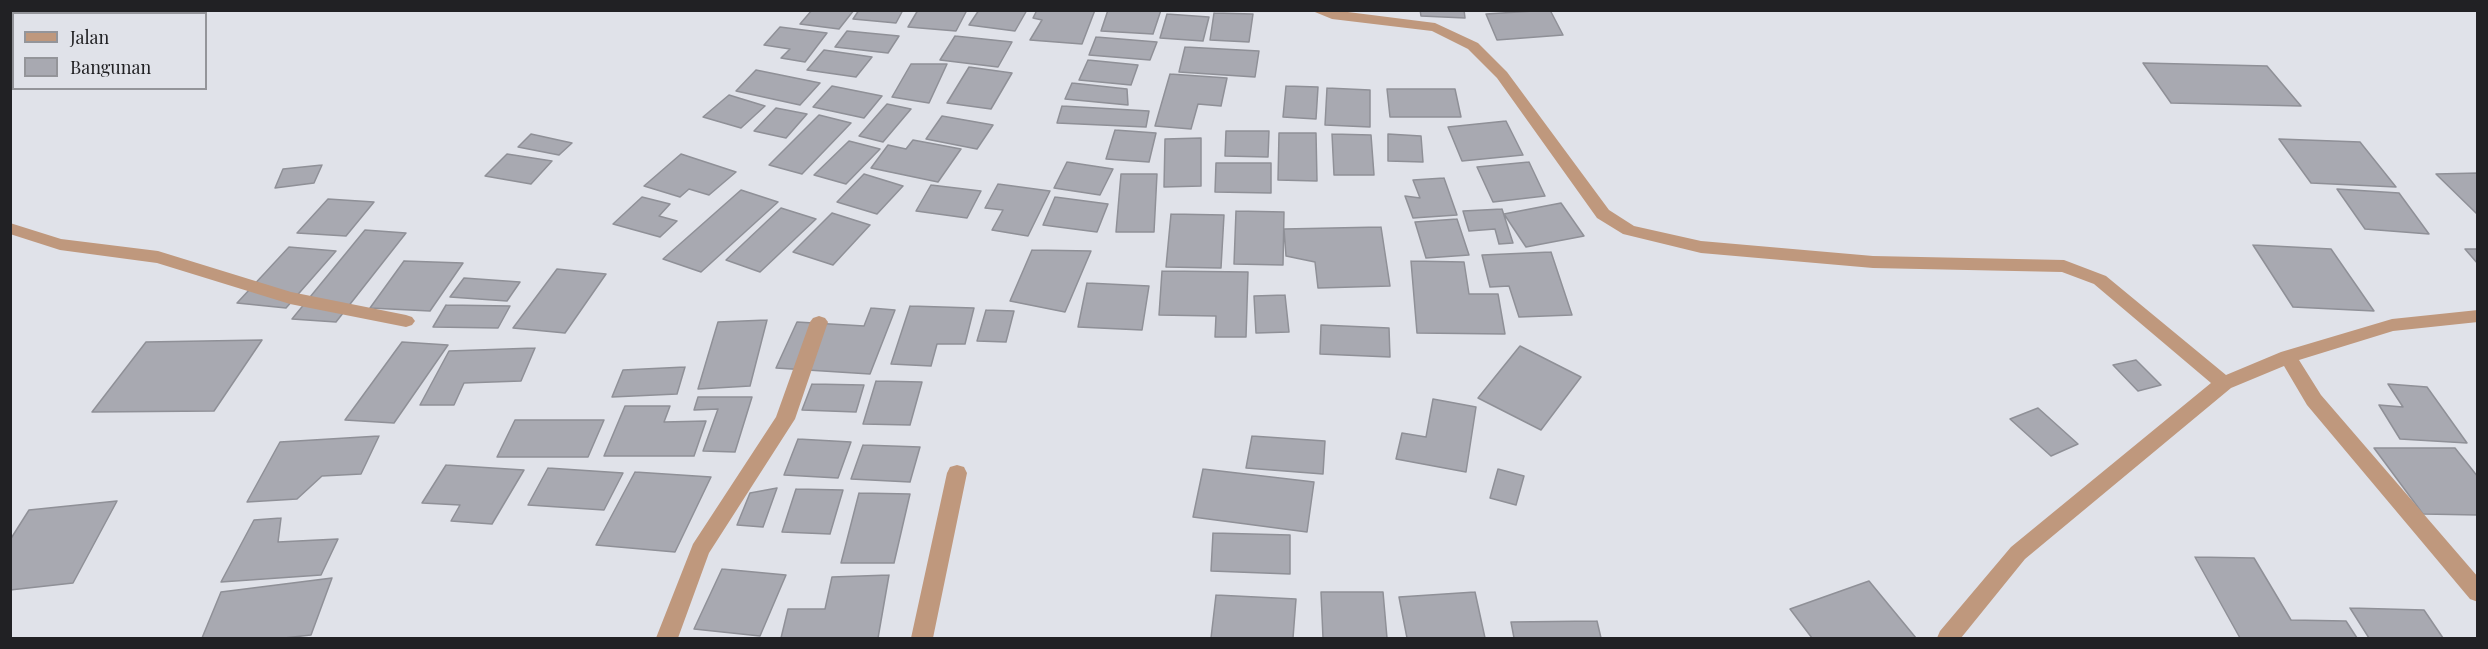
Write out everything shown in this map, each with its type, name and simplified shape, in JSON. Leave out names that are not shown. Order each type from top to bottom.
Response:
[{"type":"street","points":[[1317,10],[1332,15],[1435,27],[1473,46],[1502,75],[1603,214],[1629,231],[1701,247],[1873,262],[2064,266],[2100,280],[2224,383]]},
{"type":"street","points":[[10,228],[60,244],[158,257],[290,298],[406,321]]},
{"type":"street","points":[[1948,639],[2018,553],[2224,383],[2288,357],[2392,325],[2478,316]]},
{"type":"street","points":[[667,639],[700,550],[784,419],[819,322]]},
{"type":"street","points":[[2288,357],[2314,400],[2478,593]]},
{"type":"street","points":[[922,639],[957,473]]},
{"type":"building","points":[[812,10],[854,10],[839,29],[800,24]]},
{"type":"building","points":[[859,10],[903,10],[896,23],[853,19]]},
{"type":"building","points":[[918,10],[967,10],[956,31],[908,27]]},
{"type":"building","points":[[979,10],[1027,10],[1015,31],[969,25]]},
{"type":"building","points":[[1037,10],[1095,10],[1082,44],[1030,40],[1042,20],[1033,18]]},
{"type":"building","points":[[1108,10],[1161,10],[1153,34],[1101,31]]},
{"type":"building","points":[[1420,10],[1464,10],[1465,18],[1421,16]]},
{"type":"building","points":[[1550,10],[1563,35],[1497,40],[1486,14]]},
{"type":"building","points":[[1214,13],[1253,14],[1249,42],[1210,40]]},
{"type":"building","points":[[1167,14],[1209,17],[1203,41],[1160,38]]},
{"type":"building","points":[[780,27],[827,33],[805,62],[781,58],[790,49],[764,45]]},
{"type":"building","points":[[847,31],[899,36],[888,53],[835,47]]},
{"type":"building","points":[[955,36],[1012,42],[998,67],[940,60]]},
{"type":"building","points":[[1096,37],[1157,42],[1150,60],[1089,55]]},
{"type":"building","points":[[1185,47],[1259,51],[1255,77],[1179,72]]},
{"type":"building","points":[[824,50],[872,57],[856,77],[807,70]]},
{"type":"building","points":[[1088,60],[1138,65],[1131,85],[1079,80]]},
{"type":"building","points":[[2143,63],[2267,66],[2301,106],[2171,103]]},
{"type":"building","points":[[911,64],[947,64],[929,103],[892,97]]},
{"type":"building","points":[[969,67],[1012,73],[991,109],[947,103]]},
{"type":"building","points":[[756,70],[820,83],[800,105],[736,91]]},
{"type":"building","points":[[1170,74],[1227,78],[1221,106],[1198,104],[1191,129],[1155,126]]},
{"type":"building","points":[[1072,83],[1127,89],[1128,105],[1065,99]]},
{"type":"building","points":[[832,86],[882,96],[864,118],[813,107]]},
{"type":"building","points":[[1286,86],[1318,87],[1316,119],[1283,117]]},
{"type":"building","points":[[1327,88],[1370,90],[1370,127],[1325,125]]},
{"type":"building","points":[[1387,89],[1455,89],[1461,117],[1390,117]]},
{"type":"building","points":[[729,95],[765,106],[741,128],[703,117]]},
{"type":"building","points":[[887,104],[911,109],[883,142],[859,136]]},
{"type":"building","points":[[1062,106],[1149,111],[1146,127],[1057,123]]},
{"type":"building","points":[[776,108],[807,114],[786,138],[754,131]]},
{"type":"building","points":[[819,115],[851,123],[802,174],[769,165]]},
{"type":"building","points":[[942,116],[993,125],[977,149],[926,139]]},
{"type":"building","points":[[1506,121],[1523,155],[1462,161],[1448,127]]},
{"type":"building","points":[[1115,130],[1156,133],[1149,162],[1106,159]]},
{"type":"building","points":[[1226,131],[1269,131],[1268,157],[1225,156]]},
{"type":"building","points":[[1279,133],[1316,133],[1317,181],[1278,180]]},
{"type":"building","points":[[531,134],[572,143],[559,155],[518,147]]},
{"type":"building","points":[[1332,134],[1371,135],[1374,175],[1334,175]]},
{"type":"building","points":[[1388,134],[1421,136],[1423,162],[1388,161]]},
{"type":"building","points":[[1201,138],[1201,186],[1164,187],[1165,139]]},
{"type":"building","points":[[2279,139],[2360,142],[2396,187],[2311,183]]},
{"type":"building","points":[[913,140],[961,149],[938,182],[871,168],[888,145],[906,149]]},
{"type":"building","points":[[849,141],[880,149],[846,184],[814,175]]},
{"type":"building","points":[[507,154],[552,161],[531,184],[485,176]]},
{"type":"building","points":[[681,154],[736,172],[709,195],[689,189],[680,197],[644,186]]},
{"type":"building","points":[[1067,162],[1113,169],[1100,195],[1054,188]]},
{"type":"building","points":[[1529,162],[1545,196],[1493,202],[1477,167]]},
{"type":"building","points":[[1216,163],[1271,163],[1271,193],[1215,192]]},
{"type":"building","points":[[322,165],[314,183],[275,188],[283,169]]},
{"type":"building","points":[[2478,173],[2478,215],[2436,174]]},
{"type":"building","points":[[864,174],[903,186],[877,214],[837,202]]},
{"type":"building","points":[[1121,174],[1157,174],[1154,232],[1116,232]]},
{"type":"building","points":[[1444,178],[1457,215],[1413,218],[1405,196],[1420,198],[1413,180]]},
{"type":"building","points":[[998,184],[1050,191],[1028,236],[992,230],[1003,210],[985,208]]},
{"type":"building","points":[[931,185],[981,191],[967,218],[916,211]]},
{"type":"building","points":[[2337,189],[2399,193],[2429,234],[2365,229]]},
{"type":"building","points":[[741,190],[778,202],[701,272],[663,259]]},
{"type":"building","points":[[642,197],[670,204],[659,216],[677,221],[660,237],[613,224]]},
{"type":"building","points":[[1055,197],[1108,204],[1097,232],[1043,225]]},
{"type":"building","points":[[328,199],[374,202],[346,236],[297,233]]},
{"type":"building","points":[[1561,203],[1584,236],[1526,247],[1504,214]]},
{"type":"building","points":[[781,208],[816,219],[760,272],[726,260]]},
{"type":"building","points":[[1502,209],[1513,243],[1499,244],[1495,229],[1469,231],[1463,211]]},
{"type":"building","points":[[1236,211],[1284,212],[1283,265],[1234,264]]},
{"type":"building","points":[[832,213],[870,225],[833,265],[793,252]]},
{"type":"building","points":[[1171,214],[1224,215],[1221,268],[1166,267]]},
{"type":"building","points":[[1457,219],[1469,255],[1426,258],[1415,222]]},
{"type":"building","points":[[1381,227],[1390,286],[1318,288],[1315,262],[1286,256],[1284,229]]},
{"type":"building","points":[[365,230],[406,233],[336,322],[292,319]]},
{"type":"building","points":[[2253,245],[2331,249],[2374,311],[2293,307]]},
{"type":"building","points":[[289,247],[336,251],[286,308],[237,303]]},
{"type":"building","points":[[2465,249],[2478,249],[2478,264]]},
{"type":"building","points":[[1032,250],[1091,251],[1065,312],[1010,301]]},
{"type":"building","points":[[1551,252],[1572,315],[1519,317],[1509,286],[1490,287],[1482,255]]},
{"type":"building","points":[[404,261],[463,263],[430,311],[370,308]]},
{"type":"building","points":[[1411,261],[1464,262],[1469,294],[1498,294],[1505,334],[1417,333]]},
{"type":"building","points":[[557,269],[606,274],[565,333],[513,328]]},
{"type":"building","points":[[1162,271],[1248,272],[1246,337],[1215,337],[1216,316],[1159,315]]},
{"type":"building","points":[[464,278],[520,282],[507,301],[450,297]]},
{"type":"building","points":[[1087,283],[1149,286],[1142,330],[1078,327]]},
{"type":"building","points":[[1285,295],[1289,332],[1256,333],[1254,296]]},
{"type":"building","points":[[446,305],[510,306],[498,328],[433,327]]},
{"type":"building","points":[[910,306],[974,308],[965,344],[937,344],[931,366],[891,364]]},
{"type":"building","points":[[871,308],[895,310],[870,374],[776,368],[797,322],[864,326]]},
{"type":"building","points":[[986,310],[1014,311],[1006,342],[977,341]]},
{"type":"building","points":[[767,320],[750,386],[698,389],[718,322]]},
{"type":"building","points":[[1321,325],[1389,328],[1390,357],[1320,354]]},
{"type":"building","points":[[262,340],[214,411],[92,412],[146,342]]},
{"type":"building","points":[[402,342],[448,345],[394,423],[345,420]]},
{"type":"building","points":[[1520,346],[1581,377],[1541,430],[1478,398]]},
{"type":"building","points":[[535,348],[521,381],[464,383],[454,405],[420,405],[449,351]]},
{"type":"building","points":[[2136,360],[2161,385],[2138,391],[2113,365]]},
{"type":"building","points":[[685,367],[677,394],[612,397],[623,370]]},
{"type":"building","points":[[876,381],[922,382],[910,425],[863,424]]},
{"type":"building","points":[[812,384],[864,385],[856,412],[802,410]]},
{"type":"building","points":[[2388,384],[2427,387],[2467,443],[2400,439],[2379,405],[2403,407]]},
{"type":"building","points":[[698,397],[752,397],[735,452],[703,451],[718,409],[694,410]]},
{"type":"building","points":[[1433,399],[1476,407],[1466,472],[1396,459],[1402,433],[1426,437]]},
{"type":"building","points":[[625,406],[670,406],[664,422],[706,421],[694,456],[604,456]]},
{"type":"building","points":[[2038,408],[2078,444],[2051,456],[2010,419]]},
{"type":"building","points":[[515,420],[604,420],[588,457],[497,457]]},
{"type":"building","points":[[379,436],[361,474],[322,476],[297,499],[247,502],[280,442]]},
{"type":"building","points":[[1252,436],[1325,441],[1323,474],[1246,468]]},
{"type":"building","points":[[798,439],[851,442],[838,478],[784,475]]},
{"type":"building","points":[[863,445],[920,447],[910,482],[851,479]]},
{"type":"building","points":[[2374,448],[2455,448],[2478,477],[2478,515],[2423,514]]},
{"type":"building","points":[[446,465],[524,470],[492,524],[451,521],[460,505],[422,503]]},
{"type":"building","points":[[548,468],[623,473],[604,510],[528,505]]},
{"type":"building","points":[[1203,469],[1314,482],[1307,532],[1193,517]]},
{"type":"building","points":[[1498,469],[1524,476],[1516,505],[1490,498]]},
{"type":"building","points":[[635,472],[711,477],[675,552],[596,545]]},
{"type":"building","points":[[777,488],[763,527],[737,525],[750,493]]},
{"type":"building","points":[[796,489],[843,490],[830,534],[782,532]]},
{"type":"building","points":[[859,493],[910,494],[894,563],[841,563]]},
{"type":"building","points":[[117,501],[73,583],[10,590],[10,540],[29,510]]},
{"type":"building","points":[[281,518],[278,542],[338,539],[321,575],[221,582],[254,520]]},
{"type":"building","points":[[1213,533],[1290,535],[1290,574],[1211,571]]},
{"type":"building","points":[[2195,557],[2254,558],[2291,620],[2346,621],[2357,638],[2240,638]]},
{"type":"building","points":[[722,569],[786,575],[760,636],[694,629]]},
{"type":"building","points":[[889,575],[878,638],[781,638],[788,609],[825,609],[832,577]]},
{"type":"building","points":[[332,578],[311,635],[284,638],[202,638],[221,592]]},
{"type":"building","points":[[1869,581],[1916,638],[1812,638],[1790,609]]},
{"type":"building","points":[[1321,592],[1383,592],[1387,638],[1323,638]]},
{"type":"building","points":[[1475,592],[1485,638],[1407,638],[1399,597]]},
{"type":"building","points":[[1216,595],[1296,599],[1293,638],[1211,638]]},
{"type":"building","points":[[2350,608],[2424,610],[2443,638],[2369,638]]},
{"type":"building","points":[[1597,621],[1601,638],[1514,638],[1511,622]]}]
